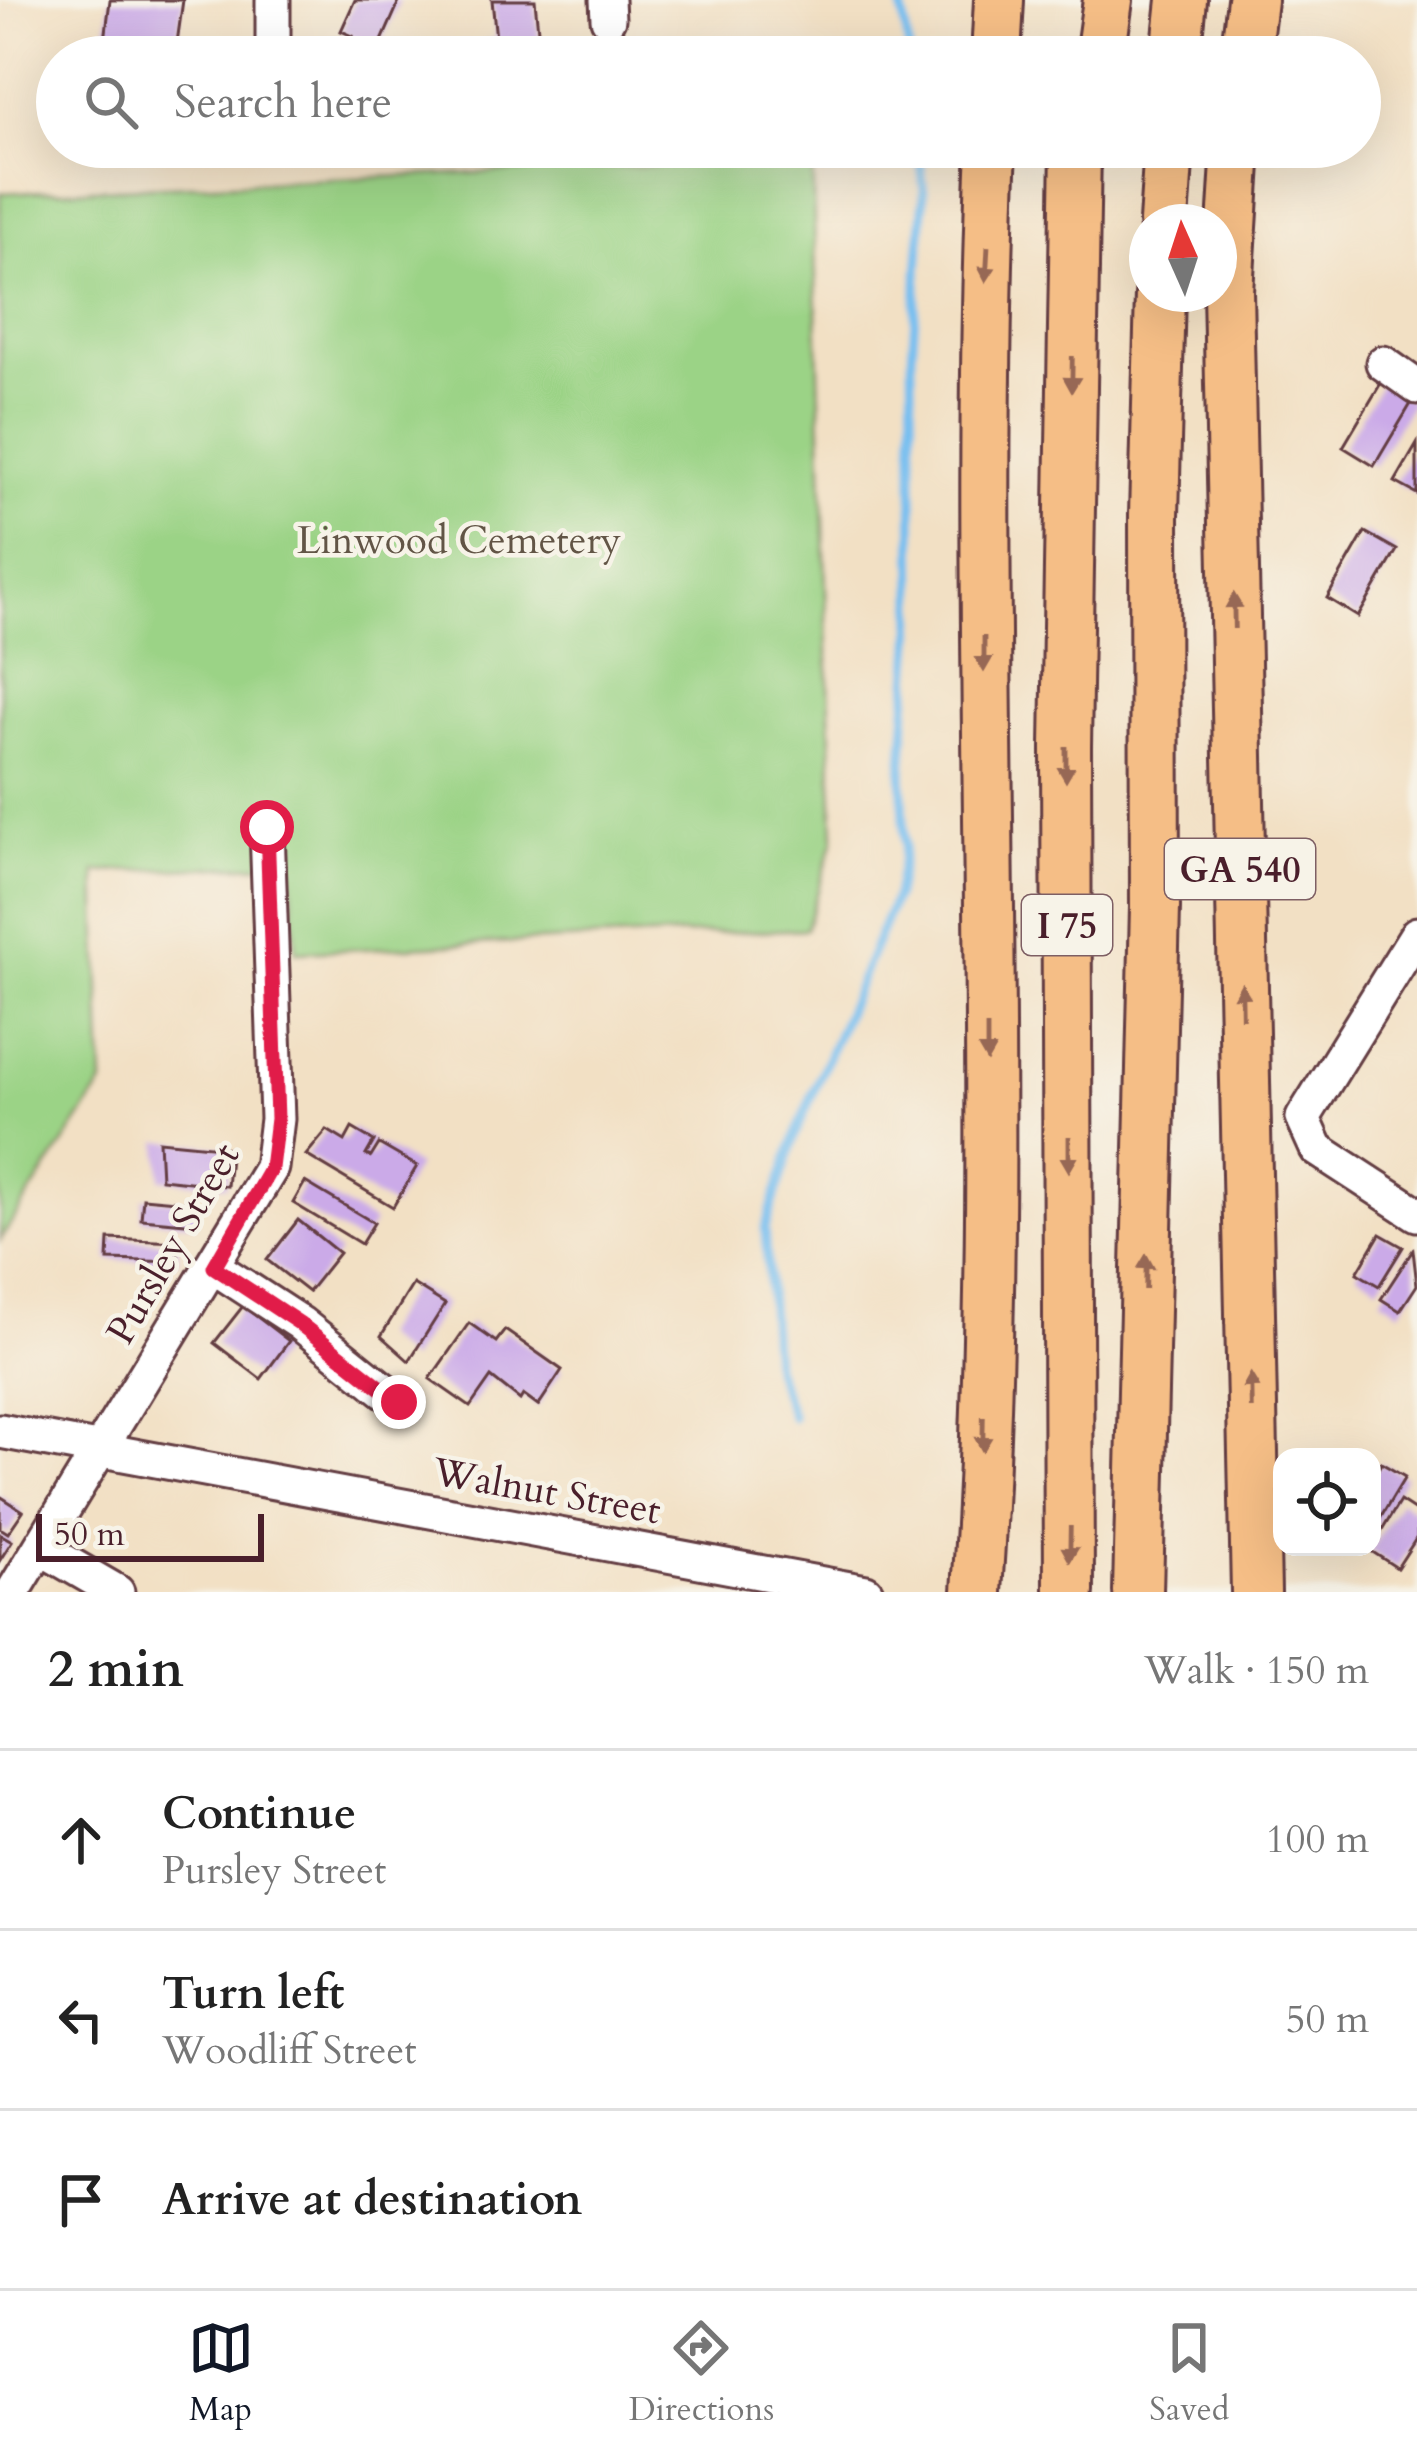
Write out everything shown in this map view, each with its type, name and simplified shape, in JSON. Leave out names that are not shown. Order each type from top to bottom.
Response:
[{"type":"highway","points":[[997,36],[999,0]]},
{"type":"highway","points":[[1078,36],[1079,0]]},
{"type":"highway","points":[[1103,36],[1108,0]]},
{"type":"highway","points":[[1179,36],[1183,0]]},
{"type":"highway","points":[[1248,36],[1252,0]]},
{"type":"highway","points":[[977,1592],[988,1185],[982,380],[991,168]]},
{"type":"highway","points":[[1074,257],[1076,168]]},
{"type":"highway","name":"I 75","points":[[1069,1592],[1066,746],[1074,257],[1085,168]]},
{"type":"highway","points":[[1165,204],[1168,168]]},
{"type":"highway","name":"GA 540","points":[[1236,168],[1228,291],[1256,1592]]},
{"type":"highway","name":"I 75","points":[[1138,1592],[1160,312]]},
{"type":"highway","points":[[1143,1473],[1166,1592]]},
{"type":"street","points":[[273,36],[274,0]]},
{"type":"street","points":[[1383,362],[1417,386]]},
{"type":"street","name":"Pursley Street","points":[[13,1592],[271,1168],[277,1119],[267,827]]},
{"type":"street","points":[[1417,934],[1403,988],[1303,1118],[1317,1149],[1417,1214]]},
{"type":"street","points":[[214,1267],[299,1323],[399,1402]]},
{"type":"street","name":"Walnut Street","points":[[0,1431],[866,1592]]},
{"type":"street","points":[[41,1548],[117,1592]]},
{"type":"green space","name":"Linwood Cemetery","points":[[597,168],[812,168],[834,839],[806,929],[296,952],[291,864],[96,872],[103,1084],[0,1240],[0,193]]},
{"type":"building","points":[[110,0],[183,0],[178,36],[106,36]]},
{"type":"building","points":[[355,0],[400,0],[384,36],[341,31]]},
{"type":"building","points":[[492,0],[535,0],[539,36],[496,36]]},
{"type":"building","points":[[1381,383],[1412,402],[1374,466],[1343,447]]},
{"type":"building","points":[[1417,444],[1417,494],[1395,482]]},
{"type":"building","points":[[1365,532],[1397,550],[1358,617],[1327,598]]},
{"type":"building","points":[[352,1128],[374,1141],[366,1155],[371,1157],[379,1144],[417,1166],[393,1207],[306,1155],[327,1130],[345,1141]]},
{"type":"building","points":[[159,1141],[231,1148],[227,1186],[161,1179]]},
{"type":"building","points":[[305,1182],[374,1223],[361,1244],[293,1203]]},
{"type":"building","points":[[143,1198],[198,1203],[197,1224],[141,1219]]},
{"type":"building","points":[[298,1220],[339,1253],[308,1292],[267,1260]]},
{"type":"building","points":[[1380,1234],[1403,1247],[1379,1286],[1357,1273]]},
{"type":"building","points":[[109,1239],[178,1242],[178,1262],[108,1260]]},
{"type":"building","points":[[1413,1250],[1417,1285],[1400,1311],[1381,1299]]},
{"type":"building","points":[[413,1284],[445,1304],[409,1361],[381,1336]]},
{"type":"building","points":[[243,1306],[289,1341],[261,1379],[214,1343]]},
{"type":"building","points":[[469,1323],[496,1342],[505,1330],[562,1370],[538,1406],[523,1395],[520,1400],[491,1377],[470,1407],[430,1379]]},
{"type":"building","points":[[1381,1463],[1405,1477],[1381,1517]]},
{"type":"building","points":[[0,1496],[23,1511],[8,1533],[0,1528]]},
{"type":"building","points":[[1400,1501],[1417,1512],[1417,1537],[1397,1568],[1379,1556],[1381,1532]]},
{"type":"building","points":[[0,1534],[12,1541],[0,1560]]},
{"type":"waterway","points":[[901,0],[907,36]]},
{"type":"waterway","points":[[792,1417],[774,1366],[765,1228],[795,1136],[896,895],[905,846],[902,772],[914,616],[912,356],[924,192],[921,168]]},
{"type":"route","points":[[267,827],[277,1119],[271,1168],[214,1267],[299,1323],[399,1402]]}]
